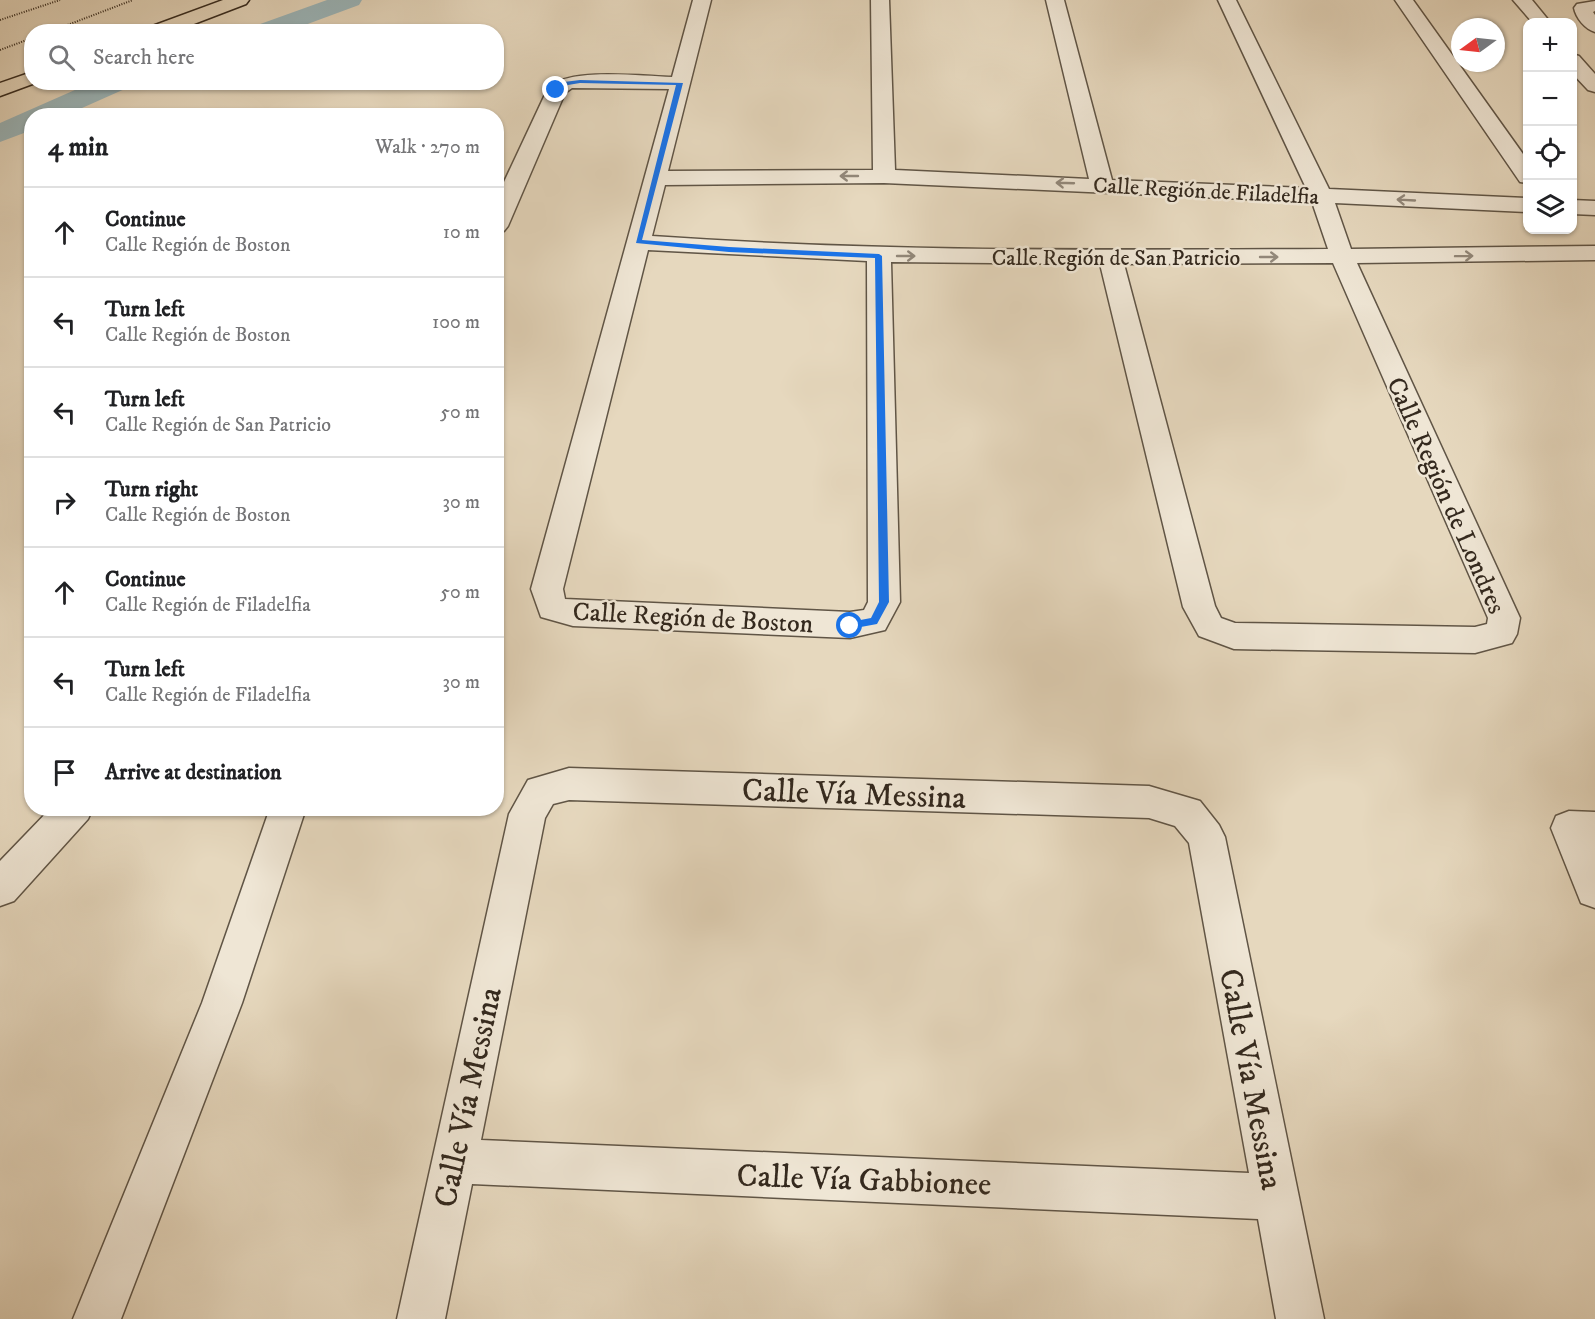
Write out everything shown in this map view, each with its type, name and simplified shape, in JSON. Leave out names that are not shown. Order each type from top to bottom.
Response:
[{"type":"highway","points":[[175,24],[240,0]]},
{"type":"highway","points":[[0,90],[24,81]]},
{"type":"street","points":[[654,178],[702,0]]},
{"type":"street","points":[[880,0],[884,176]]},
{"type":"street","points":[[1055,0],[1102,185]]},
{"type":"street","name":"Calle Región de Londres","points":[[1110,257],[1199,607],[1210,627],[1234,636],[1476,640],[1501,634],[1504,618],[1342,256],[1321,196],[1227,0]]},
{"type":"street","points":[[1404,0],[1523,171]]},
{"type":"street","points":[[1522,0],[1538,18]]},
{"type":"street","points":[[1595,6],[1583,8],[1584,14],[1595,26]]},
{"type":"street","points":[[1577,66],[1595,86]]},
{"type":"street","points":[[504,208],[556,90],[566,83],[580,81],[680,83]]},
{"type":"street","name":"Calle Región de Filadelfia","points":[[654,178],[884,176],[1523,205]]},
{"type":"street","name":"Calle Región de Boston","points":[[654,178],[547,589],[552,608],[573,613],[850,626],[874,621],[884,602],[879,256]]},
{"type":"street","points":[[1577,207],[1595,208]]},
{"type":"street","name":"Calle Región de San Patricio","points":[[638,242],[879,256],[1110,257],[1595,253]]},
{"type":"street","name":"Calle Vía Messina","points":[[421,1319],[527,814],[541,791],[568,784],[1149,802],[1187,813],[1206,837],[1300,1319]]},
{"type":"street","points":[[0,888],[68,816]]},
{"type":"street","points":[[98,1319],[222,1003],[285,816]]},
{"type":"street","points":[[1595,829],[1569,828],[1595,890]]},
{"type":"street","name":"Calle Vía Gabbionee","points":[[454,1161],[1275,1197]]},
{"type":"path","points":[[0,20],[60,0]]},
{"type":"path","points":[[70,24],[133,0]]},
{"type":"path","points":[[0,50],[24,41]]},
{"type":"waterway","points":[[283,24],[350,0]]},
{"type":"waterway","points":[[57,108],[99,90]]},
{"type":"waterway","points":[[0,133],[24,122]]},
{"type":"route","points":[[556,90],[566,83],[580,81],[680,83],[638,242],[879,256],[884,602],[874,621],[850,626]]}]
